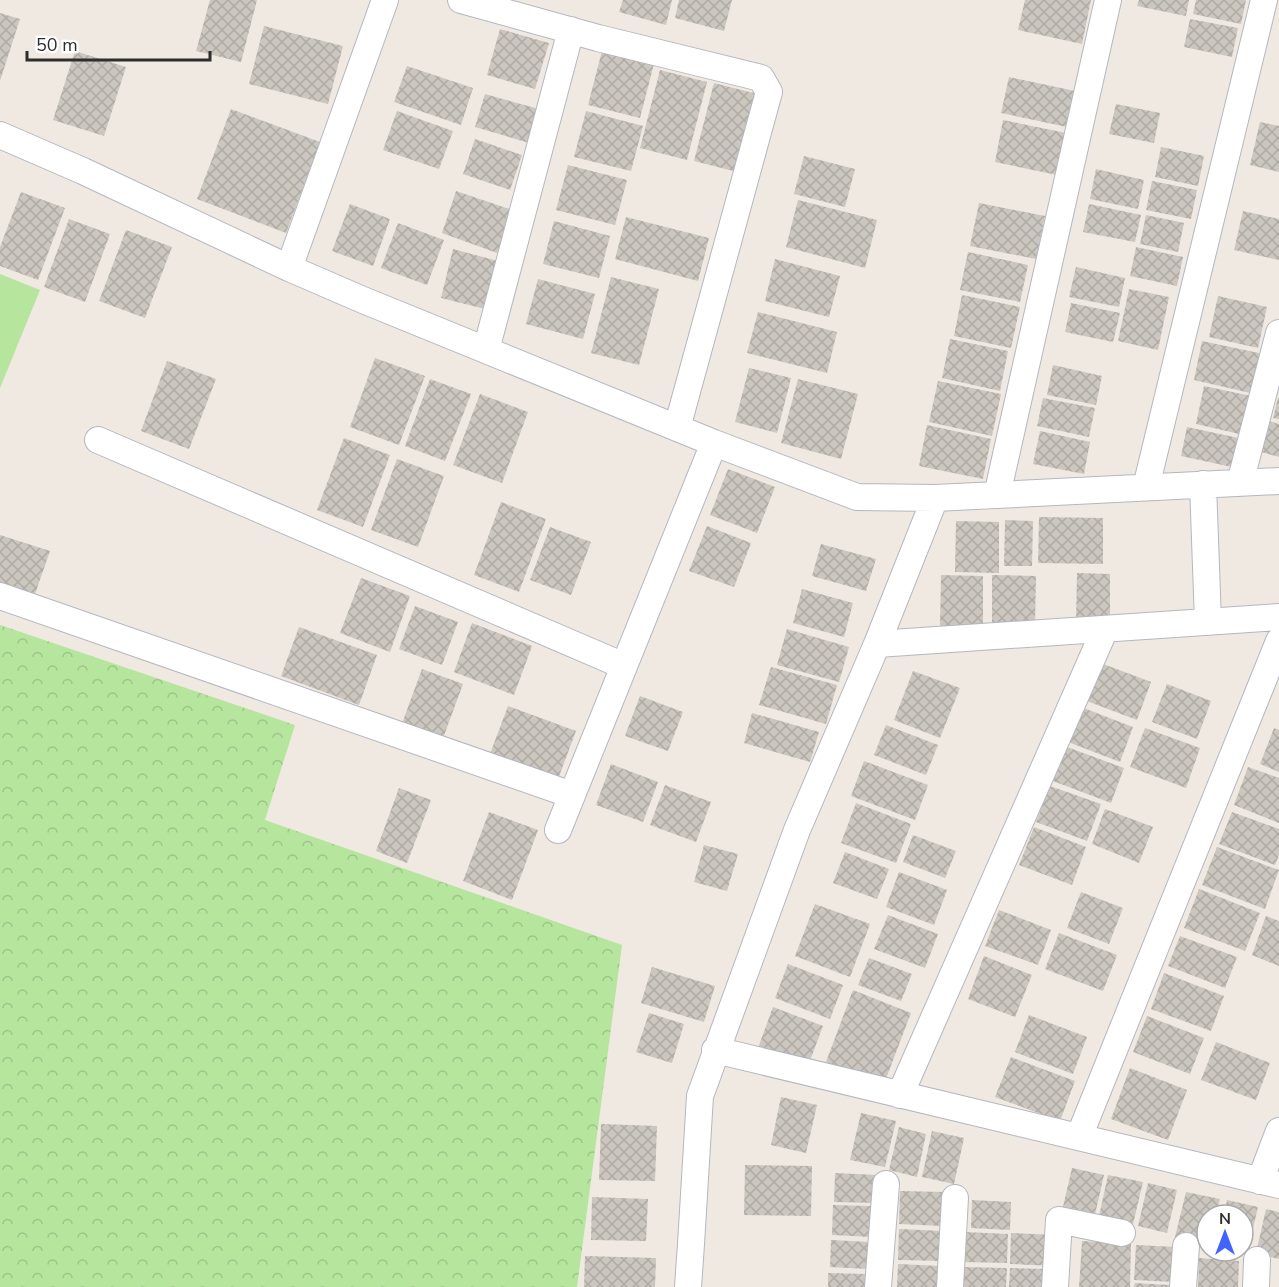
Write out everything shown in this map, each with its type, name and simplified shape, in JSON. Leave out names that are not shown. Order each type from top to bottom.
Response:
[{"type":"street","points":[[289,268],[385,0]]},
{"type":"street","points":[[461,0],[761,78],[769,92],[677,428]]},
{"type":"street","points":[[997,495],[1108,0]]},
{"type":"street","points":[[1146,487],[1264,0]]},
{"type":"street","points":[[486,350],[571,30]]},
{"type":"street","points":[[0,135],[363,300],[714,443],[857,497],[934,498],[1279,481]]},
{"type":"street","points":[[1240,483],[1279,333]]},
{"type":"street","points":[[98,440],[624,666]]},
{"type":"street","points":[[558,830],[714,443]]},
{"type":"street","points":[[1203,484],[1208,622]]},
{"type":"street","points":[[688,1287],[700,1096],[797,830],[877,644],[934,498]]},
{"type":"street","points":[[0,596],[572,795]]},
{"type":"street","points":[[877,644],[1279,617]]},
{"type":"street","points":[[900,1095],[1105,629]]},
{"type":"street","points":[[1078,1137],[1279,641]]},
{"type":"street","points":[[715,1050],[1270,1183],[1279,1131]]},
{"type":"street","points":[[878,1287],[886,1184]]},
{"type":"street","points":[[950,1287],[955,1198]]},
{"type":"street","points":[[1055,1287],[1059,1220],[1122,1233]]},
{"type":"street","points":[[1183,1287],[1186,1245]]},
{"type":"street","points":[[1256,1287],[1257,1260]]},
{"type":"green space","points":[[0,274],[40,290],[0,388]]},
{"type":"green space","points":[[0,625],[295,725],[265,820],[622,945],[577,1287],[0,1287]]},
{"type":"building","points":[[210,0],[257,0],[241,62],[196,51]]},
{"type":"building","points":[[623,0],[672,0],[666,25],[619,12]]},
{"type":"building","points":[[679,0],[732,0],[724,31],[675,18]]},
{"type":"building","points":[[1025,0],[1091,0],[1082,44],[1018,30]]},
{"type":"building","points":[[1139,0],[1189,0],[1186,16],[1137,6]]},
{"type":"building","points":[[1196,0],[1246,0],[1241,24],[1193,14]]},
{"type":"building","points":[[0,13],[20,19],[0,81]]},
{"type":"building","points":[[1190,19],[1238,28],[1232,57],[1184,47]]},
{"type":"building","points":[[264,26],[343,46],[328,104],[249,84]]},
{"type":"building","points":[[500,29],[549,43],[535,89],[487,75]]},
{"type":"building","points":[[603,47],[655,60],[640,118],[588,105]]},
{"type":"building","points":[[75,51],[126,67],[104,136],[53,120]]},
{"type":"building","points":[[407,66],[473,88],[461,125],[394,102]]},
{"type":"building","points":[[660,70],[707,82],[687,160],[640,148]]},
{"type":"building","points":[[1009,77],[1075,91],[1067,127],[1001,113]]},
{"type":"building","points":[[714,83],[761,95],[741,173],[694,161]]},
{"type":"building","points":[[485,94],[539,109],[529,143],[475,127]]},
{"type":"building","points":[[1116,104],[1160,113],[1154,143],[1109,134]]},
{"type":"building","points":[[231,109],[320,142],[286,233],[197,199]]},
{"type":"building","points":[[397,111],[453,131],[439,169],[383,150]]},
{"type":"building","points":[[586,111],[643,126],[631,171],[574,157]]},
{"type":"building","points":[[1003,120],[1066,133],[1057,175],[995,162]]},
{"type":"building","points":[[1260,122],[1279,126],[1279,172],[1250,165]]},
{"type":"building","points":[[475,139],[522,155],[510,190],[463,174]]},
{"type":"building","points":[[1161,147],[1204,156],[1198,186],[1155,177]]},
{"type":"building","points":[[804,156],[855,169],[845,207],[794,194]]},
{"type":"building","points":[[568,165],[627,180],[615,225],[556,210]]},
{"type":"building","points":[[1096,169],[1144,180],[1138,209],[1090,199]]},
{"type":"building","points":[[1152,181],[1197,190],[1191,219],[1146,210]]},
{"type":"building","points":[[456,191],[512,210],[497,253],[442,233]]},
{"type":"building","points":[[21,192],[65,208],[38,280],[0,266],[0,247]]},
{"type":"building","points":[[798,200],[877,220],[865,268],[786,247]]},
{"type":"building","points":[[979,203],[1045,216],[1036,259],[970,246]]},
{"type":"building","points":[[350,204],[390,219],[373,266],[332,251]]},
{"type":"building","points":[[1089,204],[1141,215],[1135,242],[1083,232]]},
{"type":"building","points":[[1243,211],[1279,219],[1279,260],[1234,250]]},
{"type":"building","points":[[1146,215],[1184,223],[1178,252],[1140,244]]},
{"type":"building","points":[[626,217],[709,238],[698,281],[615,259]]},
{"type":"building","points":[[69,219],[110,234],[85,302],[44,287]]},
{"type":"building","points":[[554,221],[610,236],[599,278],[543,264]]},
{"type":"building","points":[[398,223],[444,240],[427,285],[381,268]]},
{"type":"building","points":[[126,230],[172,247],[145,318],[99,301]]},
{"type":"building","points":[[1136,247],[1183,257],[1177,286],[1130,276]]},
{"type":"building","points":[[453,249],[498,261],[485,309],[441,298]]},
{"type":"building","points":[[968,252],[1028,265],[1020,302],[960,290]]},
{"type":"building","points":[[775,259],[840,276],[829,317],[765,301]]},
{"type":"building","points":[[1076,267],[1125,278],[1119,307],[1069,297]]},
{"type":"building","points":[[611,277],[659,289],[639,365],[591,353]]},
{"type":"building","points":[[538,279],[595,294],[583,339],[526,324]]},
{"type":"building","points":[[1129,289],[1169,297],[1158,350],[1118,341]]},
{"type":"building","points":[[962,295],[1020,307],[1011,348],[954,336]]},
{"type":"building","points":[[1218,296],[1267,307],[1258,348],[1209,337]]},
{"type":"building","points":[[1071,303],[1120,313],[1113,342],[1065,332]]},
{"type":"building","points":[[758,312],[837,332],[827,373],[747,353]]},
{"type":"building","points":[[950,339],[1008,351],[1000,391],[942,378]]},
{"type":"building","points":[[1202,341],[1268,355],[1259,395],[1194,380]]},
{"type":"building","points":[[375,358],[425,376],[399,445],[350,427]]},
{"type":"building","points":[[167,361],[216,379],[189,449],[141,431]]},
{"type":"building","points":[[1053,365],[1102,376],[1096,405],[1047,395]]},
{"type":"building","points":[[749,368],[791,378],[777,433],[735,422]]},
{"type":"building","points":[[430,379],[471,394],[445,461],[405,446]]},
{"type":"building","points":[[798,379],[858,394],[841,459],[781,443]]},
{"type":"building","points":[[938,381],[1001,394],[992,436],[929,422]]},
{"type":"building","points":[[1204,386],[1256,397],[1248,436],[1196,424]]},
{"type":"building","points":[[480,394],[528,412],[502,483],[453,465]]},
{"type":"building","points":[[1043,398],[1095,408],[1089,437],[1037,426]]},
{"type":"building","points":[[1279,398],[1279,419],[1273,418]]},
{"type":"building","points":[[1268,421],[1279,424],[1279,457],[1261,452]]},
{"type":"building","points":[[927,425],[991,439],[983,479],[919,466]]},
{"type":"building","points":[[1187,427],[1248,440],[1241,469],[1181,456]]},
{"type":"building","points":[[1040,431],[1090,442],[1084,474],[1033,464]]},
{"type":"building","points":[[344,438],[390,455],[363,527],[317,510]]},
{"type":"building","points":[[397,459],[444,476],[418,547],[371,530]]},
{"type":"building","points":[[728,469],[775,487],[757,533],[710,515]]},
{"type":"building","points":[[501,502],[546,519],[519,592],[474,575]]},
{"type":"building","points":[[1039,517],[1103,518],[1103,564],[1038,563]]},
{"type":"building","points":[[1005,520],[1033,521],[1032,566],[1004,566]]},
{"type":"building","points":[[956,521],[999,522],[999,573],[955,572]]},
{"type":"building","points":[[707,526],[751,543],[734,587],[689,571]]},
{"type":"building","points":[[550,527],[591,542],[571,595],[530,580]]},
{"type":"building","points":[[0,535],[50,551],[34,597],[0,586]]},
{"type":"building","points":[[821,544],[876,559],[866,591],[812,576]]},
{"type":"building","points":[[1077,573],[1110,574],[1110,622],[1076,622]]},
{"type":"building","points":[[941,575],[983,576],[983,627],[940,627]]},
{"type":"building","points":[[992,575],[1036,576],[1035,624],[992,623]]},
{"type":"building","points":[[361,578],[410,596],[390,652],[340,633]]},
{"type":"building","points":[[802,589],[853,603],[844,637],[793,623]]},
{"type":"building","points":[[415,606],[458,622],[442,665],[399,649]]},
{"type":"building","points":[[472,623],[532,646],[514,695],[454,672]]},
{"type":"building","points":[[299,627],[377,655],[359,705],[281,676]]},
{"type":"building","points":[[787,629],[849,647],[839,682],[777,665]]},
{"type":"building","points":[[1098,662],[1151,682],[1137,720],[1084,700]]},
{"type":"building","points":[[771,667],[837,685],[826,724],[759,705]]},
{"type":"building","points":[[422,669],[463,684],[442,741],[401,726]]},
{"type":"building","points":[[913,671],[960,688],[940,738],[894,720]]},
{"type":"building","points":[[1167,684],[1211,701],[1197,739],[1152,722]]},
{"type":"building","points":[[640,696],[683,712],[668,751],[625,736]]},
{"type":"building","points":[[508,706],[576,731],[558,779],[490,754]]},
{"type":"building","points":[[1081,707],[1133,727],[1120,762],[1068,742]]},
{"type":"building","points":[[752,713],[819,732],[810,762],[744,743]]},
{"type":"building","points":[[886,725],[938,745],[926,775],[874,755]]},
{"type":"building","points":[[1145,728],[1200,748],[1186,788],[1130,767]]},
{"type":"building","points":[[1274,728],[1279,730],[1279,772],[1260,764]]},
{"type":"building","points":[[1067,747],[1124,768],[1111,803],[1053,781]]},
{"type":"building","points":[[864,761],[928,785],[915,820],[851,796]]},
{"type":"building","points":[[611,764],[658,782],[643,822],[596,805]]},
{"type":"building","points":[[1248,767],[1279,778],[1279,823],[1234,805]]},
{"type":"building","points":[[665,785],[711,802],[696,842],[650,825]]},
{"type":"building","points":[[1050,786],[1101,804],[1087,841],[1036,822]]},
{"type":"building","points":[[399,788],[431,800],[407,863],[376,851]]},
{"type":"building","points":[[856,803],[911,824],[896,863],[841,843]]},
{"type":"building","points":[[1105,809],[1153,827],[1139,863],[1092,844]]},
{"type":"building","points":[[489,812],[538,830],[512,900],[463,881]]},
{"type":"building","points":[[1232,812],[1279,829],[1279,855],[1275,865],[1219,844]]},
{"type":"building","points":[[1034,827],[1086,847],[1072,885],[1019,865]]},
{"type":"building","points":[[913,835],[956,851],[945,878],[903,862]]},
{"type":"building","points":[[704,845],[738,854],[727,891],[694,882]]},
{"type":"building","points":[[1217,847],[1279,870],[1265,909],[1202,885]]},
{"type":"building","points":[[845,852],[889,869],[877,899],[833,883]]},
{"type":"building","points":[[899,872],[947,890],[934,925],[886,907]]},
{"type":"building","points":[[1199,889],[1260,913],[1245,951],[1184,928]]},
{"type":"building","points":[[1081,892],[1123,908],[1109,944],[1067,928]]},
{"type":"building","points":[[815,904],[870,924],[850,977],[795,956]]},
{"type":"building","points":[[999,910],[1051,930],[1038,965],[985,946]]},
{"type":"building","points":[[888,915],[938,934],[925,968],[874,949]]},
{"type":"building","points":[[1266,916],[1279,921],[1279,966],[1252,955]]},
{"type":"building","points":[[1059,933],[1117,955],[1103,991],[1045,969]]},
{"type":"building","points":[[1180,936],[1237,957],[1225,988],[1168,966]]},
{"type":"building","points":[[984,956],[1032,975],[1015,1017],[968,999]]},
{"type":"building","points":[[869,958],[912,974],[901,1001],[858,985]]},
{"type":"building","points":[[788,964],[843,985],[830,1019],[775,998]]},
{"type":"building","points":[[652,967],[715,986],[704,1022],[641,1003]]},
{"type":"building","points":[[1164,973],[1224,996],[1211,1031],[1151,1009]]},
{"type":"building","points":[[853,990],[911,1013],[884,1084],[826,1062]]},
{"type":"building","points":[[773,1007],[823,1026],[808,1066],[758,1048]]},
{"type":"building","points":[[649,1013],[684,1024],[672,1063],[636,1052]]},
{"type":"building","points":[[1029,1015],[1087,1037],[1073,1074],[1015,1052]]},
{"type":"building","points":[[1147,1016],[1204,1038],[1190,1074],[1133,1052]]},
{"type":"building","points":[[1216,1042],[1270,1063],[1256,1100],[1201,1080]]},
{"type":"building","points":[[1011,1057],[1075,1081],[1060,1121],[995,1097]]},
{"type":"building","points":[[1130,1068],[1187,1090],[1168,1140],[1111,1119]]},
{"type":"building","points":[[781,1097],[817,1105],[806,1153],[771,1145]]},
{"type":"building","points":[[861,1113],[896,1121],[885,1167],[850,1160]]},
{"type":"building","points":[[601,1124],[657,1126],[655,1181],[599,1180]]},
{"type":"building","points":[[899,1127],[926,1134],[917,1177],[889,1170]]},
{"type":"building","points":[[932,1131],[964,1138],[954,1184],[922,1177]]},
{"type":"building","points":[[745,1165],[812,1166],[811,1216],[744,1215]]},
{"type":"building","points":[[1072,1168],[1104,1175],[1094,1219],[1062,1211]]},
{"type":"building","points":[[835,1173],[877,1175],[876,1203],[834,1202]]},
{"type":"building","points":[[1108,1175],[1143,1182],[1133,1224],[1099,1216]]},
{"type":"building","points":[[1148,1183],[1177,1190],[1167,1233],[1138,1226]]},
{"type":"building","points":[[900,1191],[944,1192],[943,1226],[899,1224]]},
{"type":"building","points":[[1186,1192],[1220,1199],[1219,1203],[1195,1203],[1195,1241],[1175,1237]]},
{"type":"building","points":[[592,1197],[648,1199],[646,1241],[591,1240]]},
{"type":"building","points":[[972,1200],[1011,1202],[1010,1230],[971,1228]]},
{"type":"building","points":[[833,1205],[872,1206],[871,1237],[832,1235]]},
{"type":"building","points":[[1266,1209],[1279,1212],[1279,1259],[1256,1253]]},
{"type":"building","points":[[899,1229],[943,1231],[942,1261],[898,1260]]},
{"type":"building","points":[[965,1232],[1008,1234],[1007,1263],[964,1262]]},
{"type":"building","points":[[1011,1233],[1054,1235],[1053,1266],[1010,1264]]},
{"type":"building","points":[[831,1240],[869,1242],[868,1269],[830,1267]]},
{"type":"building","points":[[1082,1241],[1131,1244],[1130,1287],[1079,1287]]},
{"type":"building","points":[[1136,1245],[1176,1247],[1174,1282],[1134,1280]]},
{"type":"building","points":[[585,1256],[656,1258],[655,1287],[584,1287]]},
{"type":"building","points":[[1199,1263],[1239,1263],[1238,1287],[1198,1287]]},
{"type":"building","points":[[898,1264],[940,1266],[939,1287],[897,1287]]},
{"type":"building","points":[[964,1267],[1007,1268],[1006,1287],[963,1287]]},
{"type":"building","points":[[1010,1268],[1049,1269],[1049,1287],[1009,1287]]},
{"type":"building","points":[[828,1273],[866,1274],[865,1287],[828,1287]]},
{"type":"building","points":[[1135,1283],[1170,1285],[1170,1287],[1134,1287]]}]
